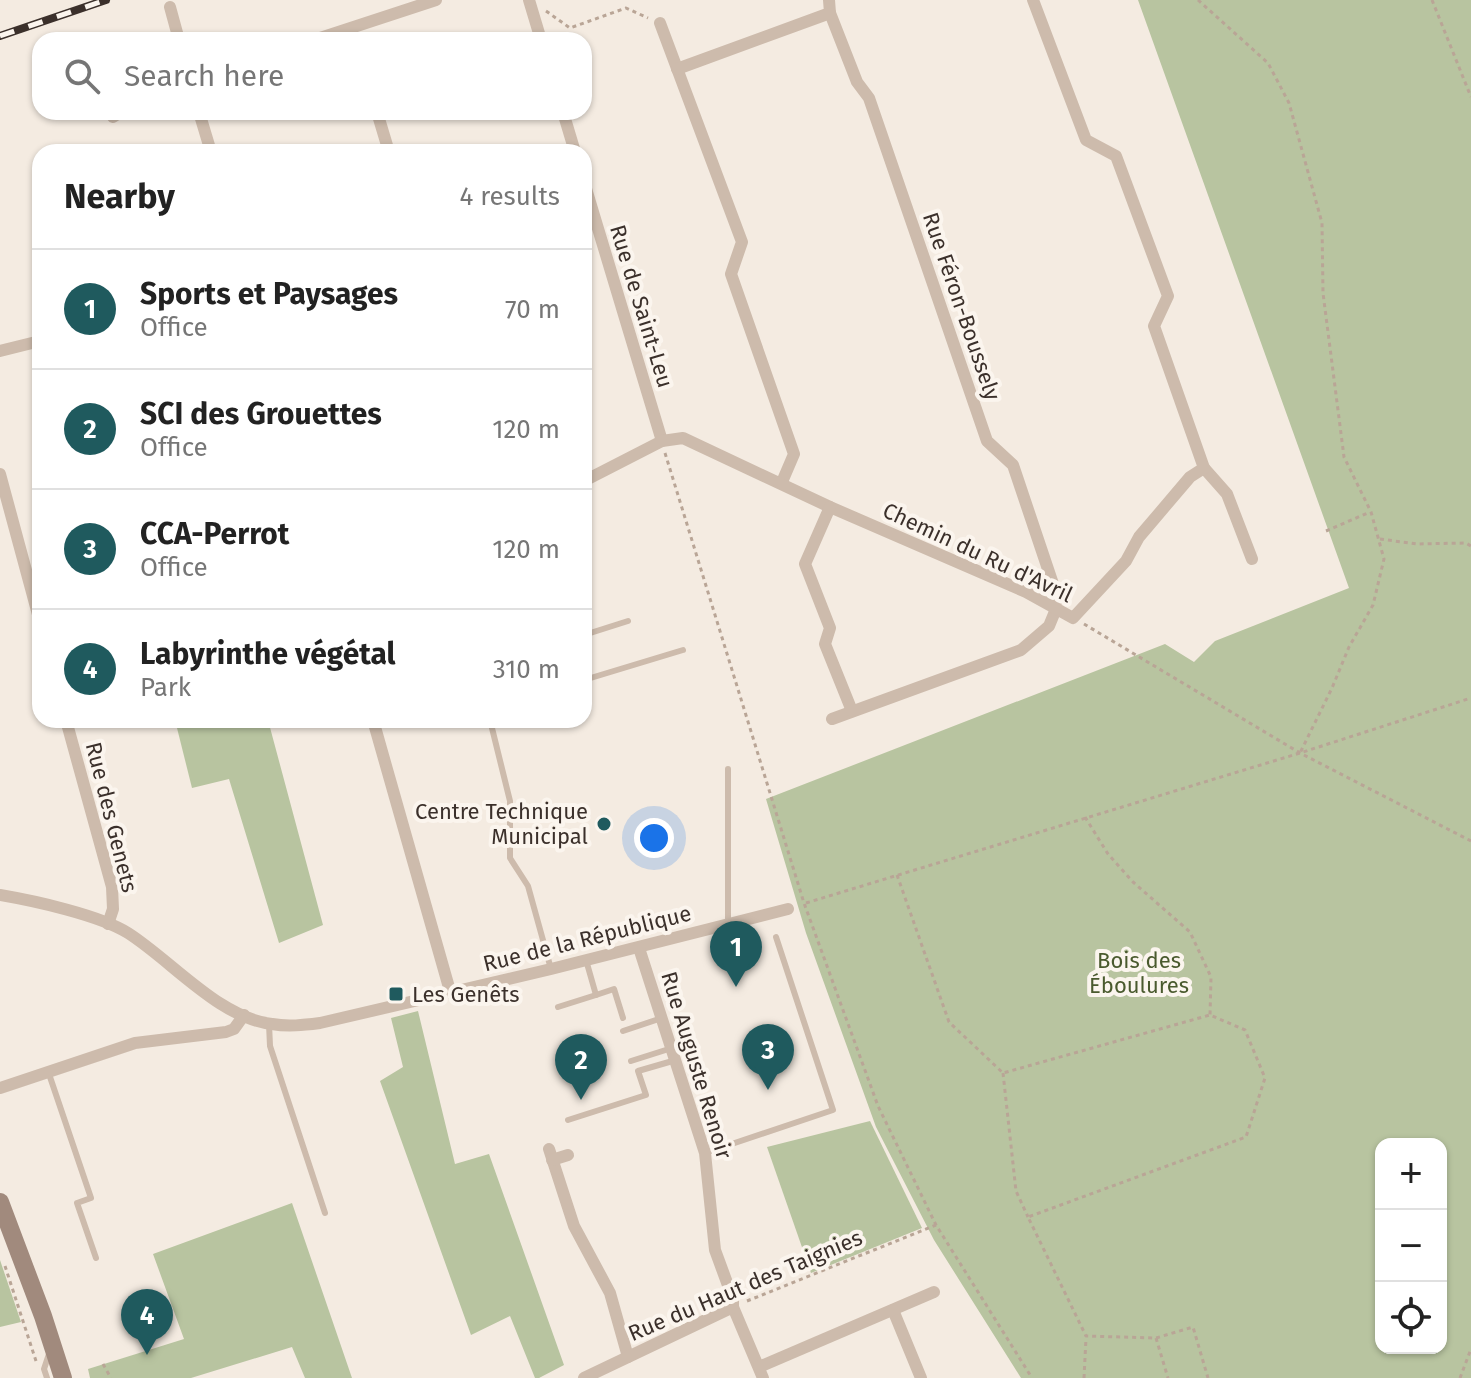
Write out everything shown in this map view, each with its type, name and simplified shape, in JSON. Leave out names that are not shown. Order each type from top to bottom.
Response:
[{"type":"main road","points":[[0,1202],[63,1378]]},
{"type":"street","points":[[359,32],[436,0]]},
{"type":"street","points":[[529,0],[539,32]]},
{"type":"street","points":[[1033,0],[1086,140],[1116,156],[1168,296],[1154,326],[1204,468],[1227,494],[1252,559]]},
{"type":"street","points":[[677,69],[829,6]]},
{"type":"street","name":"Rue Féron-Boussely","points":[[829,6],[857,82],[869,98],[987,441],[1013,465],[1053,584],[1056,609]]},
{"type":"street","points":[[170,7],[177,32]]},
{"type":"street","points":[[660,23],[742,242],[731,274],[794,454],[782,482]]},
{"type":"street","points":[[201,120],[209,144]]},
{"type":"street","points":[[379,120],[387,144]]},
{"type":"street","points":[[565,120],[573,144]]},
{"type":"street","name":"Rue de Saint-Leu","points":[[592,209],[662,441]]},
{"type":"street","points":[[0,351],[32,343]]},
{"type":"street","name":"Chemin du Ru d'Avril","points":[[662,441],[683,438],[830,507],[1026,592],[1073,618],[1126,561],[1139,537],[1190,477],[1204,468]]},
{"type":"street","points":[[592,477],[662,441]]},
{"type":"street","points":[[0,474],[32,592]]},
{"type":"street","points":[[830,507],[805,564],[830,628],[825,644],[852,711]]},
{"type":"street","points":[[832,719],[1021,650],[1049,626],[1056,609]]},
{"type":"street","name":"Rue des Genets","points":[[68,728],[112,887],[113,909],[108,924]]},
{"type":"street","points":[[375,728],[450,991]]},
{"type":"street","name":"Rue de la République","points":[[0,895],[127,932],[221,1004],[269,1024],[320,1023],[639,948],[788,909]]},
{"type":"street","name":"Rue Auguste Renoir","points":[[639,948],[705,1153],[715,1250],[733,1299],[733,1307],[761,1373]]},
{"type":"street","points":[[0,1088],[135,1043],[226,1032],[234,1029],[244,1015]]},
{"type":"street","points":[[568,1155],[550,1154],[574,1226],[610,1293],[628,1357]]},
{"type":"street","points":[[761,1373],[934,1292]]},
{"type":"street","name":"Rue du Haut des Taignies","points":[[584,1378],[733,1307]]},
{"type":"street","points":[[893,1310],[921,1378]]},
{"type":"lane","points":[[592,632],[628,621]]},
{"type":"lane","points":[[592,678],[683,650]]},
{"type":"lane","points":[[492,728],[510,801],[510,858],[528,886],[551,969]]},
{"type":"lane","points":[[728,769],[728,924]]},
{"type":"lane","points":[[705,1153],[833,1110],[776,937]]},
{"type":"lane","points":[[586,960],[596,995]]},
{"type":"lane","points":[[558,1007],[614,989],[623,1018]]},
{"type":"lane","points":[[623,1031],[662,1018]]},
{"type":"lane","points":[[269,1024],[270,1046],[325,1213]]},
{"type":"lane","points":[[631,1061],[674,1054]]},
{"type":"lane","points":[[568,1120],[646,1095],[638,1071],[674,1054]]},
{"type":"lane","points":[[48,1071],[91,1198],[77,1203],[96,1258]]},
{"type":"lane","points":[[47,1378],[44,1369],[53,1345]]},
{"type":"path","points":[[529,0],[570,28],[626,8],[660,23]]},
{"type":"path","points":[[1198,0],[1268,63],[1289,103],[1322,223],[1323,293],[1344,457],[1371,512],[1384,559],[1373,605],[1349,647],[1327,701],[1300,753]]},
{"type":"path","points":[[1432,0],[1471,97]]},
{"type":"path","points":[[662,441],[804,903],[878,1106],[936,1225],[1032,1378]]},
{"type":"path","points":[[1326,531],[1371,512]]},
{"type":"path","points":[[1379,539],[1417,544],[1466,543],[1471,546]]},
{"type":"path","points":[[1073,618],[1300,753],[1471,841]]},
{"type":"path","points":[[788,909],[1471,698]]},
{"type":"path","points":[[1084,817],[1108,854],[1133,882],[1190,932],[1211,977],[1210,1015]]},
{"type":"path","points":[[897,875],[949,1022],[1003,1073],[1016,1191],[1086,1336],[1084,1378]]},
{"type":"path","points":[[1003,1073],[1210,1015],[1245,1030],[1265,1078],[1246,1137],[1028,1217]]},
{"type":"path","name":"Rue du Haut des Taignies","points":[[733,1307],[936,1225]]},
{"type":"path","points":[[5,1267],[37,1364],[44,1369]]},
{"type":"path","points":[[1086,1336],[1156,1338],[1193,1327],[1208,1378]]},
{"type":"path","points":[[1156,1338],[1168,1378]]},
{"type":"path","points":[[1461,1377],[1471,1349]]},
{"type":"path","points":[[103,1364],[111,1378]]},
{"type":"green space","name":"Bois des Éboulures","points":[[1138,0],[1471,0],[1471,1378],[1021,1378],[934,1240],[876,1127],[806,933],[766,799],[1165,644],[1194,662],[1215,641],[1349,588]]},
{"type":"green space","points":[[177,728],[270,728],[323,925],[279,943],[229,779],[192,788]]},
{"type":"green space","points":[[418,1011],[455,1164],[489,1154],[564,1365],[539,1378],[535,1378],[510,1316],[471,1335],[380,1081],[403,1067],[391,1018]]},
{"type":"green space","points":[[870,1121],[922,1228],[811,1273],[767,1147]]},
{"type":"green space","points":[[292,1203],[352,1378],[305,1378],[292,1347],[191,1378],[90,1378],[88,1369],[184,1339],[153,1254]]},
{"type":"green space","points":[[0,1260],[21,1322],[0,1327]]},
{"type":"railway","points":[[0,36],[106,0]]},
{"type":"place","name":"Centre Technique Municipal","points":[[604,824]]},
{"type":"place","name":"Sports et Paysages","points":[[736,987]]},
{"type":"place","name":"Les Genêts","points":[[396,994]]},
{"type":"place","name":"CCA-Perrot","points":[[768,1090]]},
{"type":"place","name":"SCI des Grouettes","points":[[581,1100]]},
{"type":"place","name":"Labyrinthe végétal","points":[[147,1355]]}]
